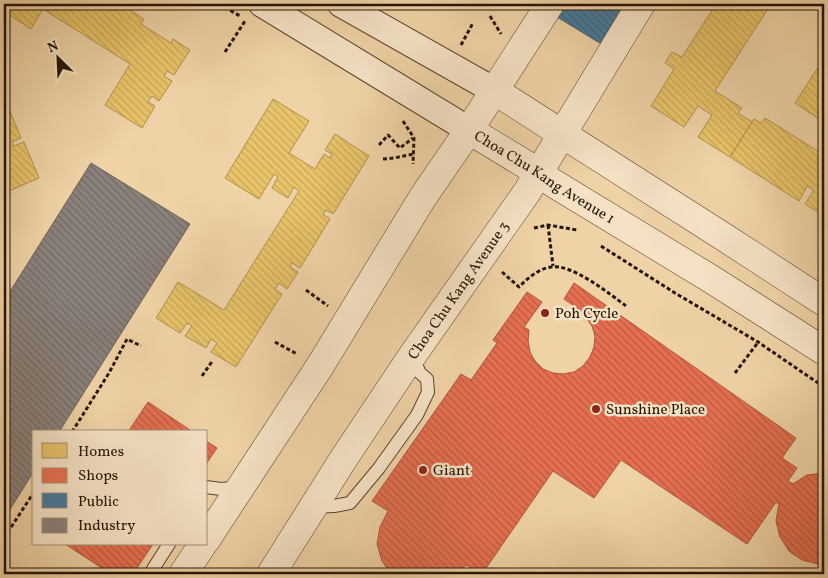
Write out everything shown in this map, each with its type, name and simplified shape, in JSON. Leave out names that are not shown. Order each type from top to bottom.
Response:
[{"type":"street","name":"Choa Chu Kang Avenue 1","points":[[262,4],[470,130],[824,351]]},
{"type":"street","points":[[340,4],[495,91],[824,302]]},
{"type":"street","points":[[208,537],[320,366],[423,197],[470,130],[550,4]]},
{"type":"street","name":"Choa Chu Kang Avenue 3","points":[[276,569],[313,507],[412,356],[527,192],[641,4]]},
{"type":"street","points":[[183,574],[202,546]]},
{"type":"lane","points":[[313,507],[334,506],[350,502],[379,468],[417,415],[428,392],[427,379],[420,373],[412,356]]},
{"type":"lane","points":[[208,487],[242,487]]},
{"type":"lane","points":[[154,574],[153,568],[168,546]]},
{"type":"path","points":[[490,16],[505,38]]},
{"type":"path","points":[[461,45],[473,23]]},
{"type":"path","points":[[225,52],[242,25]]},
{"type":"path","points":[[379,145],[388,136],[400,148],[414,138]]},
{"type":"path","points":[[383,159],[414,154]]},
{"type":"path","points":[[538,227],[548,225],[576,229],[584,235]]},
{"type":"path","points":[[548,225],[553,266]]},
{"type":"path","points":[[601,245],[675,293],[758,342],[824,387]]},
{"type":"path","points":[[501,271],[519,287],[533,274],[553,266],[576,271],[626,306]]},
{"type":"path","points":[[73,430],[127,340],[140,346]]},
{"type":"path","points":[[735,373],[753,350]]},
{"type":"path","points":[[202,376],[213,360]]},
{"type":"path","points":[[4,538],[32,495]]},
{"type":"building: Homes","points":[[14,4],[112,4],[110,8],[115,11],[120,4],[144,19],[141,24],[171,43],[173,39],[190,50],[174,75],[167,71],[164,76],[172,81],[159,101],[152,96],[148,102],[155,106],[142,128],[105,105],[130,64],[43,9],[31,29],[8,14]]},
{"type":"building: Homes","points":[[716,4],[771,4],[715,91],[742,108],[738,113],[752,122],[730,157],[698,137],[712,115],[698,106],[684,127],[651,106],[674,69],[665,63],[672,52],[682,57]]},
{"type":"building: Homes","points":[[824,58],[824,122],[795,103]]},
{"type":"building: Homes","points":[[4,97],[21,138],[12,142],[14,146],[24,142],[39,178],[4,193]]},
{"type":"building: Homes","points":[[273,99],[309,121],[289,153],[315,169],[324,154],[330,158],[332,154],[325,150],[335,134],[369,156],[333,214],[326,210],[323,214],[330,219],[300,268],[292,263],[290,267],[298,272],[287,289],[279,283],[275,289],[282,294],[236,367],[211,352],[217,343],[211,339],[206,348],[185,336],[192,326],[187,323],[180,333],[156,318],[178,282],[224,310],[299,191],[294,187],[288,198],[272,188],[278,177],[274,174],[259,199],[225,178]]},
{"type":"building: Homes","points":[[765,118],[824,155],[820,165],[824,168],[824,216],[805,204],[814,190],[807,186],[799,201],[730,157],[754,119],[761,123]]},
{"type":"building: Shops","name":"Sunshine Place","points":[[574,283],[796,438],[782,458],[797,468],[788,481],[793,484],[807,475],[824,473],[824,564],[802,560],[789,551],[780,537],[776,521],[779,504],[776,502],[747,544],[621,460],[594,498],[553,471],[482,574],[466,565],[458,574],[391,574],[382,561],[377,544],[380,527],[388,511],[372,501],[461,374],[471,380],[497,343],[493,340],[527,292],[542,302],[524,327],[529,330],[530,352],[535,361],[543,369],[553,373],[574,372],[583,366],[590,357],[594,347],[595,336],[592,326],[585,317],[587,315],[564,299]]},
{"type":"building: Shops","points":[[148,402],[190,430],[129,430]]},
{"type":"building: Shops","points":[[208,442],[217,448],[208,461]]},
{"type":"building: Shops","points":[[68,546],[152,546],[133,574],[111,574]]},
{"type":"building: Public","points":[[536,4],[629,4],[603,45]]},
{"type":"building: Industry","points":[[91,163],[190,224],[60,430],[32,430],[32,474],[4,519],[4,301]]},
{"type":"place","name":"Poh Cycle","points":[[545,313]]},
{"type":"place","name":"Sunshine Place","points":[[596,409]]},
{"type":"place","name":"Giant","points":[[423,470]]}]
